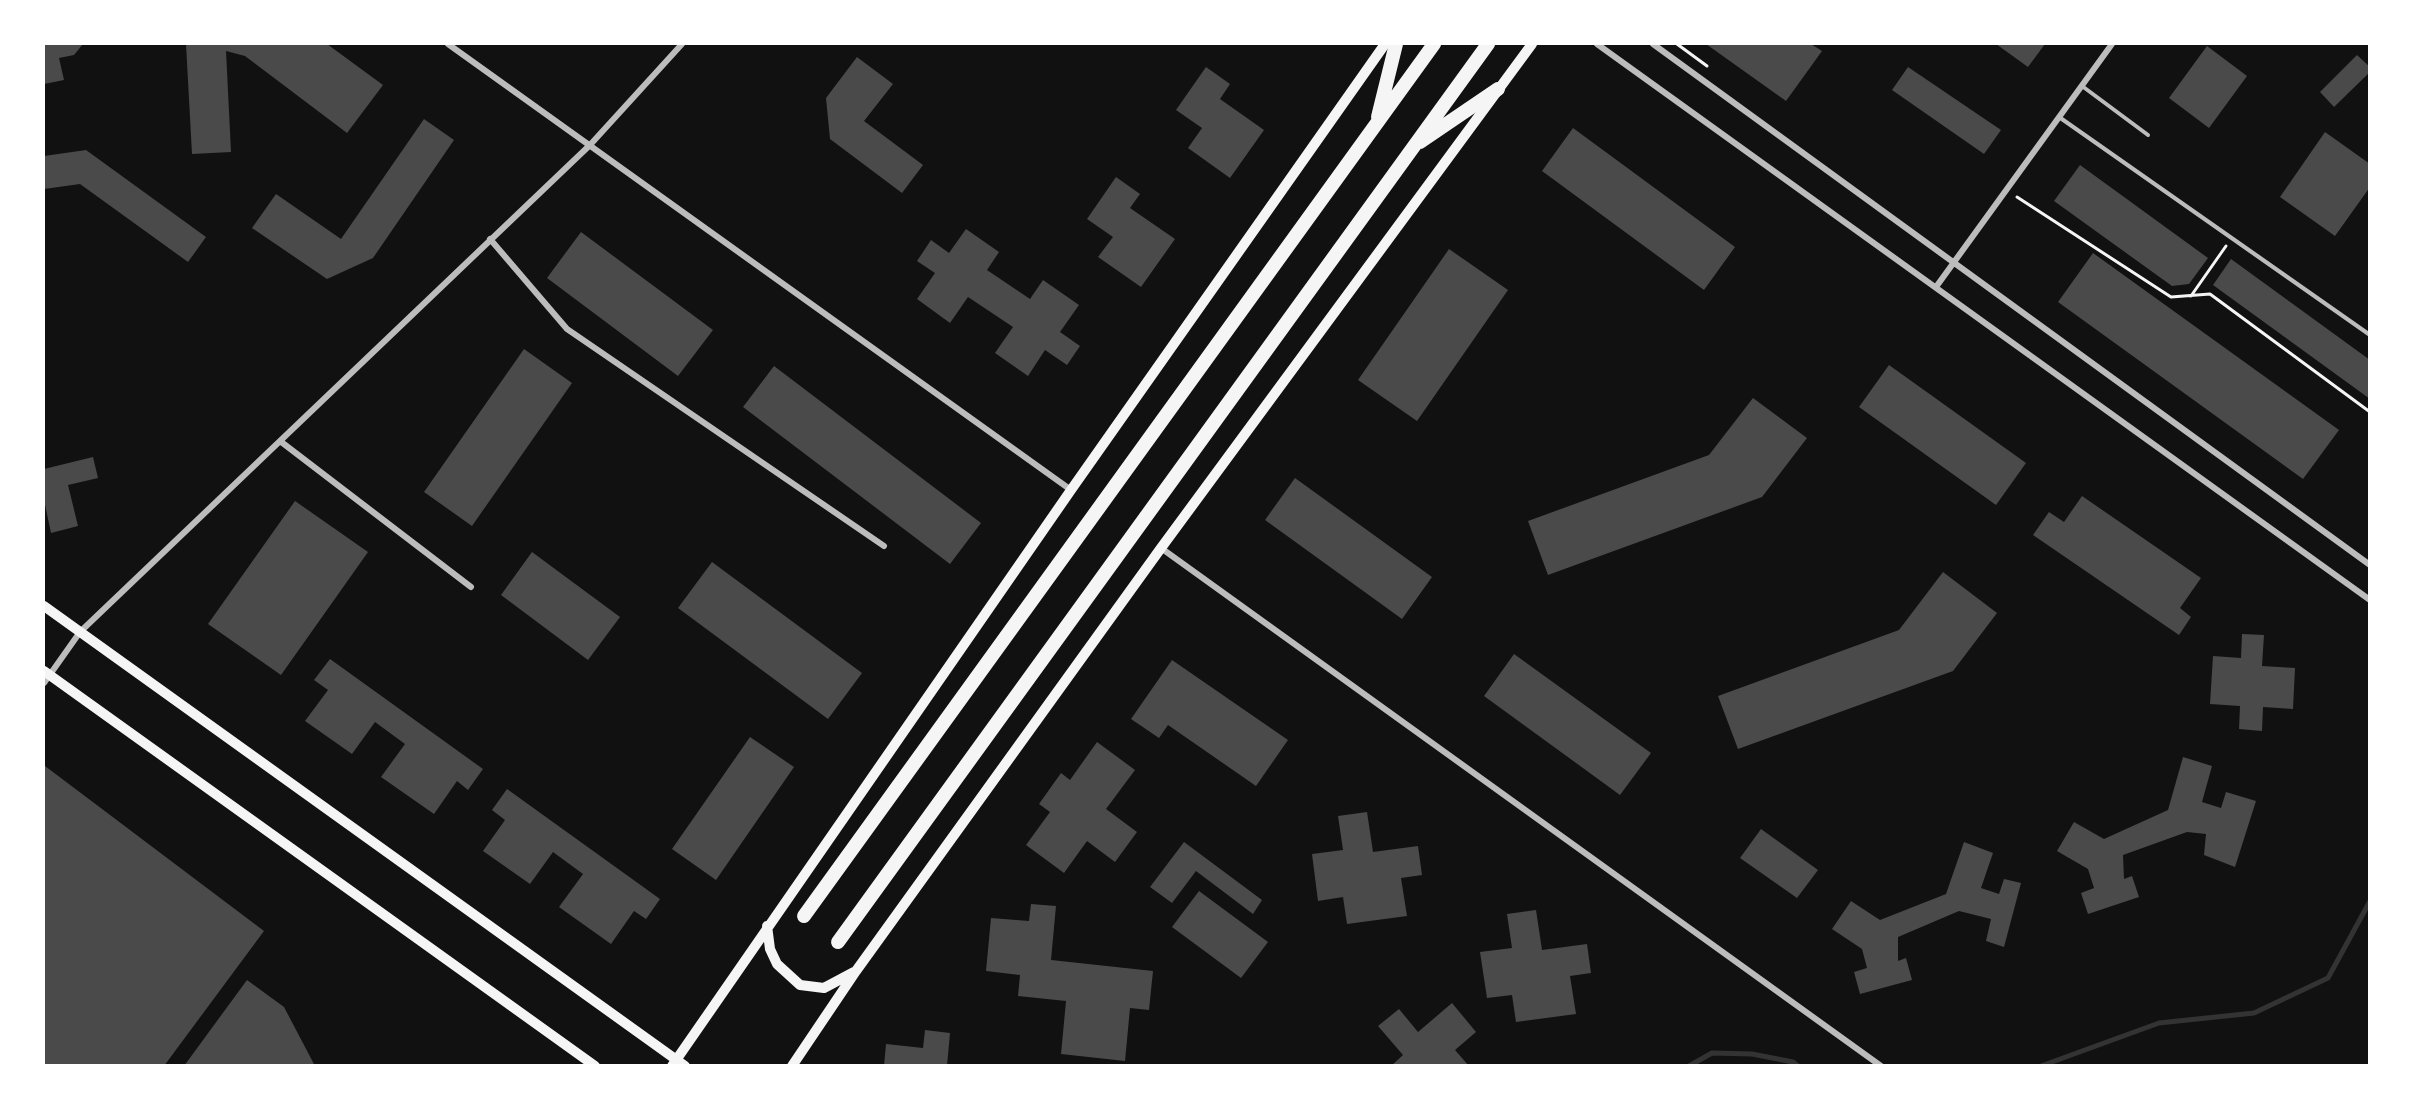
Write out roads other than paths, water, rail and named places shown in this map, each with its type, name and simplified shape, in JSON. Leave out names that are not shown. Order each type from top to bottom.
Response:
[{"type":"highway","points":[[1376,124],[1396,44]]},
{"type":"highway","points":[[804,916],[1434,44]]},
{"type":"highway","points":[[838,942],[1488,44]]},
{"type":"highway","points":[[1411,148],[1498,89]]},
{"type":"main road","points":[[44,606],[678,1063],[767,926],[1385,44]]},
{"type":"main road","points":[[792,1065],[856,971],[1161,548],[1532,44]]},
{"type":"main road","points":[[45,676],[595,1065]]},
{"type":"main road","points":[[767,926],[770,949],[777,964],[800,985],[824,988],[856,971]]},
{"type":"street","points":[[448,44],[1071,490]]},
{"type":"street","points":[[45,676],[80,632],[590,145],[682,44]]},
{"type":"street","points":[[1597,44],[2370,600]]},
{"type":"street","points":[[1653,44],[2370,565]]},
{"type":"street","points":[[1936,287],[2112,44]]},
{"type":"street","points":[[490,239],[567,329],[884,546]]},
{"type":"street","points":[[280,441],[471,587]]},
{"type":"street","points":[[1161,548],[1881,1065]]},
{"type":"lane","points":[[2081,86],[2148,135]]},
{"type":"lane","points":[[2059,116],[2370,335]]},
{"type":"waterway","points":[[2041,1066],[2159,1023],[2254,1013],[2328,978],[2370,901]]},
{"type":"waterway","points":[[1689,1066],[1712,1053],[1752,1054],[1793,1062],[1798,1066]]}]
